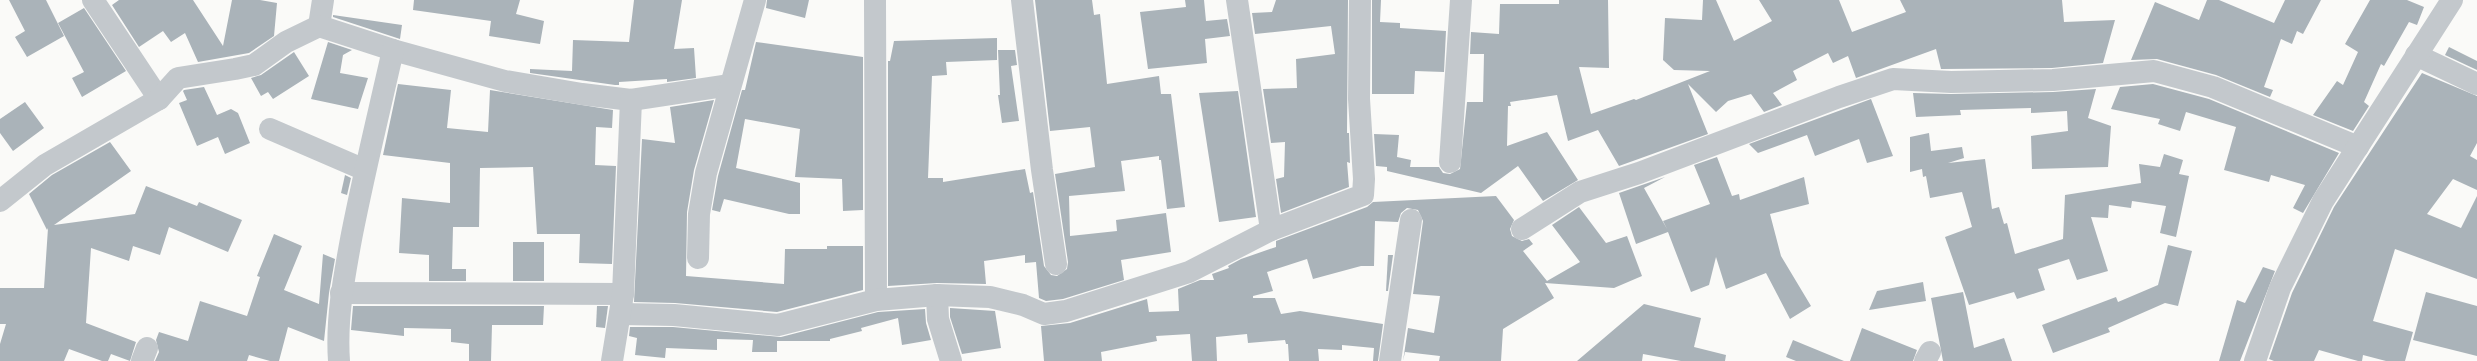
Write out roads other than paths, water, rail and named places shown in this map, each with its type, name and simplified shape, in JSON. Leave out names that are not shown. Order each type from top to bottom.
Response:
[{"type":"street","points":[[93,0],[159,98]]},
{"type":"street","points":[[318,26],[323,0]]},
{"type":"street","points":[[698,258],[699,214],[706,173],[755,0]]},
{"type":"street","points":[[875,0],[876,300]]},
{"type":"street","points":[[1022,0],[1042,170],[1056,264]]},
{"type":"street","points":[[1237,0],[1271,230]]},
{"type":"street","points":[[341,293],[622,304],[674,315],[778,325],[876,300],[937,295],[990,297],[1023,305],[1044,314],[1066,311],[1189,272],[1271,230],[1360,197],[1364,192],[1360,98],[1360,0]]},
{"type":"street","points":[[1450,162],[1461,0]]},
{"type":"street","points":[[2255,361],[2280,288],[2323,201],[2452,0]]},
{"type":"street","points":[[0,201],[44,165],[159,98],[178,78],[235,70],[254,65],[286,42],[318,26],[393,50],[505,81],[631,100],[730,85]]},
{"type":"street","points":[[339,361],[337,337],[341,293],[365,170],[393,50]]},
{"type":"street","points":[[2416,56],[2477,84]]},
{"type":"street","points":[[1522,229],[1580,192],[1639,173],[1839,97],[1893,79],[1951,82],[2053,80],[2154,71],[2213,87],[2358,147]]},
{"type":"street","points":[[612,361],[622,304],[626,163],[631,100]]},
{"type":"street","points":[[270,129],[365,170]]},
{"type":"street","points":[[1390,361],[1411,220]]},
{"type":"street","points":[[937,295],[938,319],[950,361]]}]
